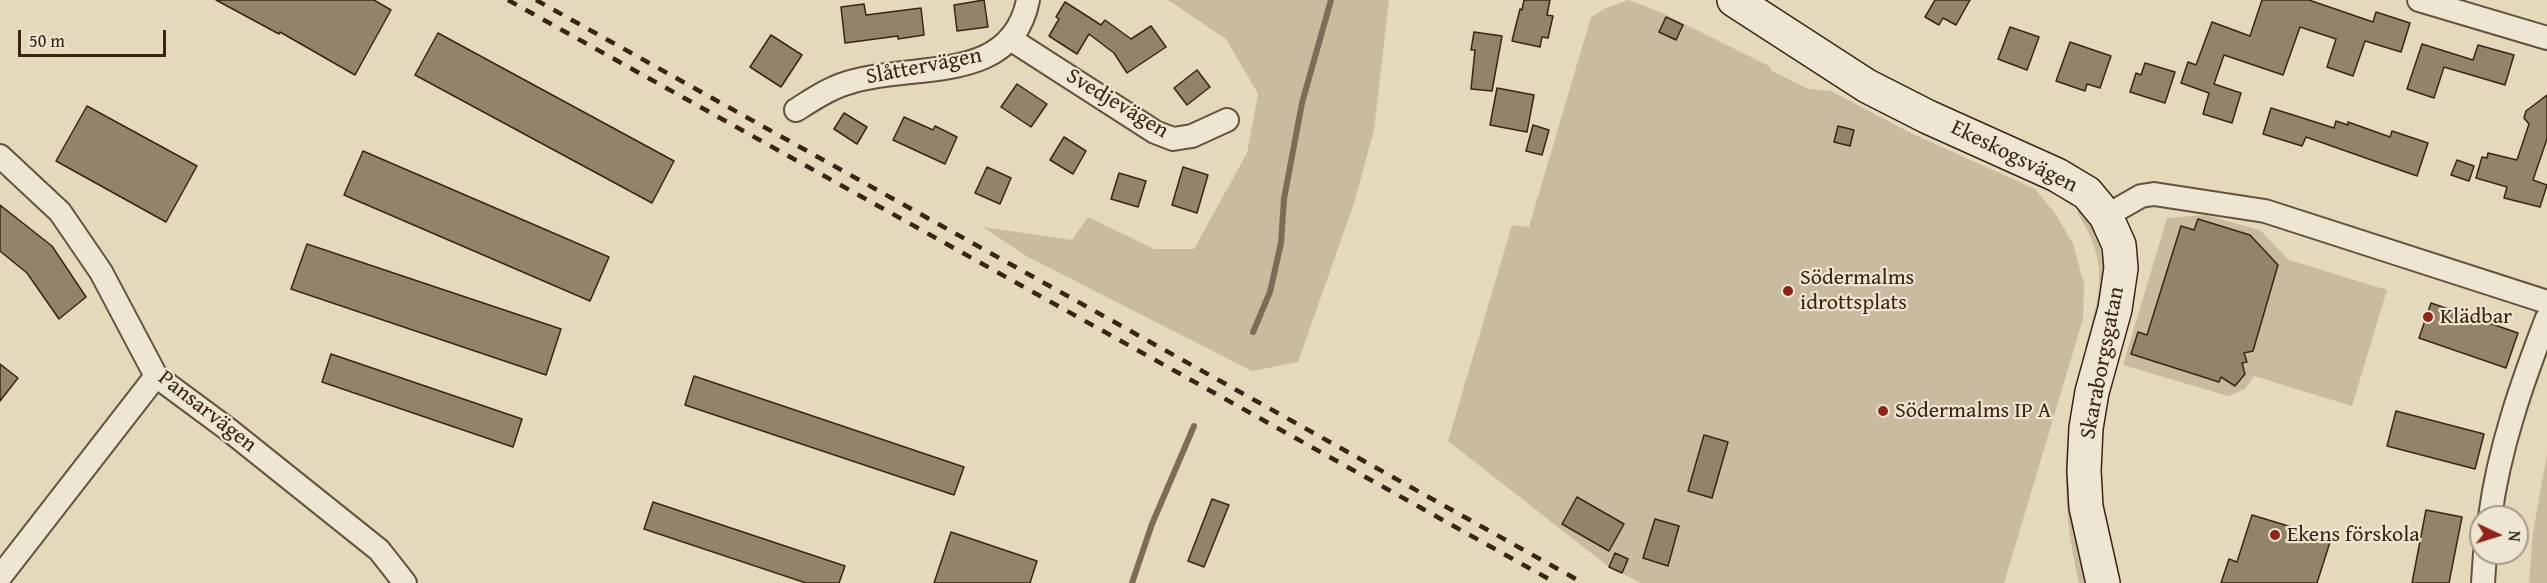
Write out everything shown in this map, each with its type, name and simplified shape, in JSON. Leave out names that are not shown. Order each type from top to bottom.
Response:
[{"type":"street","name":"Slåttervägen","points":[[796,110],[829,90],[856,80],[965,64],[989,56],[1012,40],[1028,0]]},
{"type":"street","name":"Ekeskogsvägen","points":[[1734,0],[1867,86],[1928,117],[2057,175],[2087,193],[2106,216]]},
{"type":"street","points":[[2419,0],[2547,38]]},
{"type":"street","name":"Svedjevägen","points":[[1012,40],[1155,132],[1173,139],[1192,136],[1227,120]]},
{"type":"street","name":"Pansarvägen","points":[[0,156],[60,212],[101,272],[156,376],[229,430],[379,550],[405,583]]},
{"type":"street","points":[[2106,216],[2141,196],[2154,194],[2265,211],[2547,302]]},
{"type":"street","name":"Skaraborgsgatan","points":[[2103,583],[2086,507],[2084,471],[2086,428],[2092,392],[2115,309],[2121,268],[2120,245],[2106,216]]},
{"type":"street","points":[[2492,505],[2504,446],[2518,395],[2547,318]]},
{"type":"street","points":[[0,577],[156,376]]},
{"type":"street","points":[[2483,583],[2484,565]]},
{"type":"shaded area","points":[[1168,0],[1389,0],[1374,130],[1354,203],[1298,362],[1252,371],[1028,257],[983,227],[1072,240],[1088,217],[1154,249],[1194,249],[1247,153],[1258,94],[1226,39]]},
{"type":"shaded area","name":"Södermalms idrottsplats","points":[[1629,0],[1660,12],[1769,66],[1772,71],[1808,89],[1831,91],[1913,134],[2035,189],[2057,216],[2073,244],[2084,283],[2083,319],[2004,583],[1641,583],[1609,567],[1448,441],[1512,225],[1529,227],[1591,17],[1606,8]]},
{"type":"shaded area","points":[[2081,209],[2100,246],[2104,262],[2103,294],[2090,350],[2085,348],[2095,310],[2099,278],[2094,248],[2077,212]]},
{"type":"shaded area","points":[[2205,215],[2260,230],[2289,260],[2387,290],[2352,406],[2254,376],[2245,389],[2228,396],[2123,365],[2167,218]]},
{"type":"shaded area","points":[[2082,362],[2086,363],[2089,583],[2079,583],[2069,526],[2066,472],[2070,418]]},
{"type":"shaded area","points":[[2547,454],[2547,583],[2529,583],[2533,532]]},
{"type":"building","points":[[216,0],[374,0],[391,10],[355,75],[280,32],[279,34]]},
{"type":"building","points":[[984,0],[988,27],[957,31],[954,5]]},
{"type":"building","points":[[1524,0],[1550,0],[1547,15],[1553,16],[1548,38],[1542,37],[1540,47],[1512,41]]},
{"type":"building","points":[[1935,0],[1970,0],[1956,25],[1943,18],[1939,25],[1925,17]]},
{"type":"building","points":[[2262,0],[2309,0],[2373,22],[2376,12],[2410,23],[2401,52],[2365,41],[2353,76],[2327,67],[2336,39],[2300,27],[2283,75],[2224,55],[2214,84],[2241,93],[2232,123],[2203,114],[2209,93],[2181,83],[2188,62],[2196,65],[2212,22],[2250,36]]},
{"type":"building","points":[[1065,2],[1101,25],[1105,20],[1131,39],[1151,26],[1166,47],[1127,73],[1114,53],[1089,34],[1077,54],[1049,36],[1059,19],[1056,17]]},
{"type":"building","points":[[864,4],[866,15],[921,8],[924,35],[845,43],[841,7]]},
{"type":"building","points":[[1666,17],[1683,25],[1676,40],[1659,32]]},
{"type":"building","points":[[2010,27],[2039,37],[2027,70],[1998,59]]},
{"type":"building","points":[[1474,32],[1502,36],[1492,91],[1471,89],[1475,50],[1471,50]]},
{"type":"building","points":[[438,33],[674,161],[652,203],[415,75]]},
{"type":"building","points":[[771,35],[802,55],[781,87],[750,67]]},
{"type":"building","points":[[2070,42],[2111,56],[2100,88],[2087,84],[2085,91],[2056,81]]},
{"type":"building","points":[[2422,44],[2473,60],[2478,45],[2514,55],[2505,85],[2444,67],[2434,98],[2407,89]]},
{"type":"building","points":[[2145,63],[2175,72],[2165,103],[2130,92],[2136,73],[2141,75]]},
{"type":"building","points":[[1197,70],[1210,87],[1187,105],[1174,88]]},
{"type":"building","points":[[1017,84],[1047,104],[1031,127],[1001,107]]},
{"type":"building","points":[[1497,88],[1534,95],[1527,132],[1490,125]]},
{"type":"building","points":[[2547,95],[2547,139],[2533,180],[2547,185],[2540,207],[2504,198],[2507,187],[2476,178],[2482,157],[2487,158],[2488,153],[2517,160],[2529,124],[2524,118],[2526,111]]},
{"type":"building","points":[[87,106],[197,166],[166,222],[56,161]]},
{"type":"building","points":[[2271,108],[2334,128],[2336,121],[2348,125],[2348,122],[2390,137],[2392,131],[2428,143],[2417,176],[2306,137],[2302,146],[2263,134]]},
{"type":"building","points":[[844,113],[867,127],[857,144],[834,129]]},
{"type":"building","points":[[904,117],[933,130],[935,126],[957,137],[945,164],[893,140]]},
{"type":"building","points":[[1533,125],[1549,130],[1542,155],[1526,151]]},
{"type":"building","points":[[1838,126],[1854,130],[1850,146],[1834,142]]},
{"type":"building","points":[[1064,137],[1086,151],[1073,174],[1050,160]]},
{"type":"building","points":[[363,151],[609,257],[590,301],[344,195]]},
{"type":"building","points":[[2457,160],[2474,166],[2469,181],[2451,175]]},
{"type":"building","points":[[987,167],[1011,178],[1000,204],[975,193]]},
{"type":"building","points":[[1183,167],[1208,175],[1197,213],[1172,205]]},
{"type":"building","points":[[1119,173],[1146,181],[1138,207],[1111,199]]},
{"type":"building","points":[[0,205],[52,246],[86,297],[59,319],[27,273],[0,251]]},
{"type":"building","points":[[2198,219],[2250,235],[2278,265],[2253,351],[2244,353],[2247,362],[2242,363],[2245,374],[2235,386],[2221,377],[2219,382],[2131,354],[2138,332],[2147,335],[2181,226],[2194,230]]},
{"type":"building","points":[[307,244],[561,329],[546,375],[291,289]]},
{"type":"building","points":[[2431,303],[2518,333],[2506,368],[2419,338]]},
{"type":"building","points":[[331,354],[522,419],[513,447],[322,382]]},
{"type":"building","points":[[0,364],[18,378],[0,401]]},
{"type":"building","points":[[694,376],[964,467],[954,495],[685,405]]},
{"type":"building","points":[[2396,411],[2484,434],[2475,469],[2387,446]]},
{"type":"building","points":[[1704,435],[1728,442],[1712,498],[1688,491]]},
{"type":"building","points":[[1577,497],[1624,524],[1609,551],[1562,524]]},
{"type":"building","points":[[1212,499],[1229,505],[1204,567],[1188,561]]},
{"type":"building","points":[[653,502],[845,566],[839,583],[806,583],[644,529]]},
{"type":"building","points":[[2426,510],[2462,517],[2449,583],[2412,583]]},
{"type":"building","points":[[2252,515],[2331,539],[2317,583],[2221,583],[2229,559],[2237,562]]},
{"type":"building","points":[[1655,519],[1679,526],[1668,566],[1643,558]]},
{"type":"building","points":[[951,532],[1037,561],[1030,583],[934,583]]},
{"type":"building","points":[[1615,553],[1628,559],[1622,573],[1609,567]]},
{"type":"waterway","points":[[1253,332],[1270,292],[1281,243],[1284,199],[1302,103],[1331,0]]},
{"type":"waterway","points":[[1132,583],[1152,524],[1194,426]]},
{"type":"railway","points":[[508,0],[1556,583]]},
{"type":"railway","points":[[536,0],[1583,583]]},
{"type":"place","name":"Södermalms idrottsplats","points":[[1788,291]]},
{"type":"place","name":"Klädbar","points":[[2428,317]]},
{"type":"place","name":"Södermalms IP A","points":[[1883,411]]},
{"type":"place","name":"Ekens förskola","points":[[2275,535]]}]
